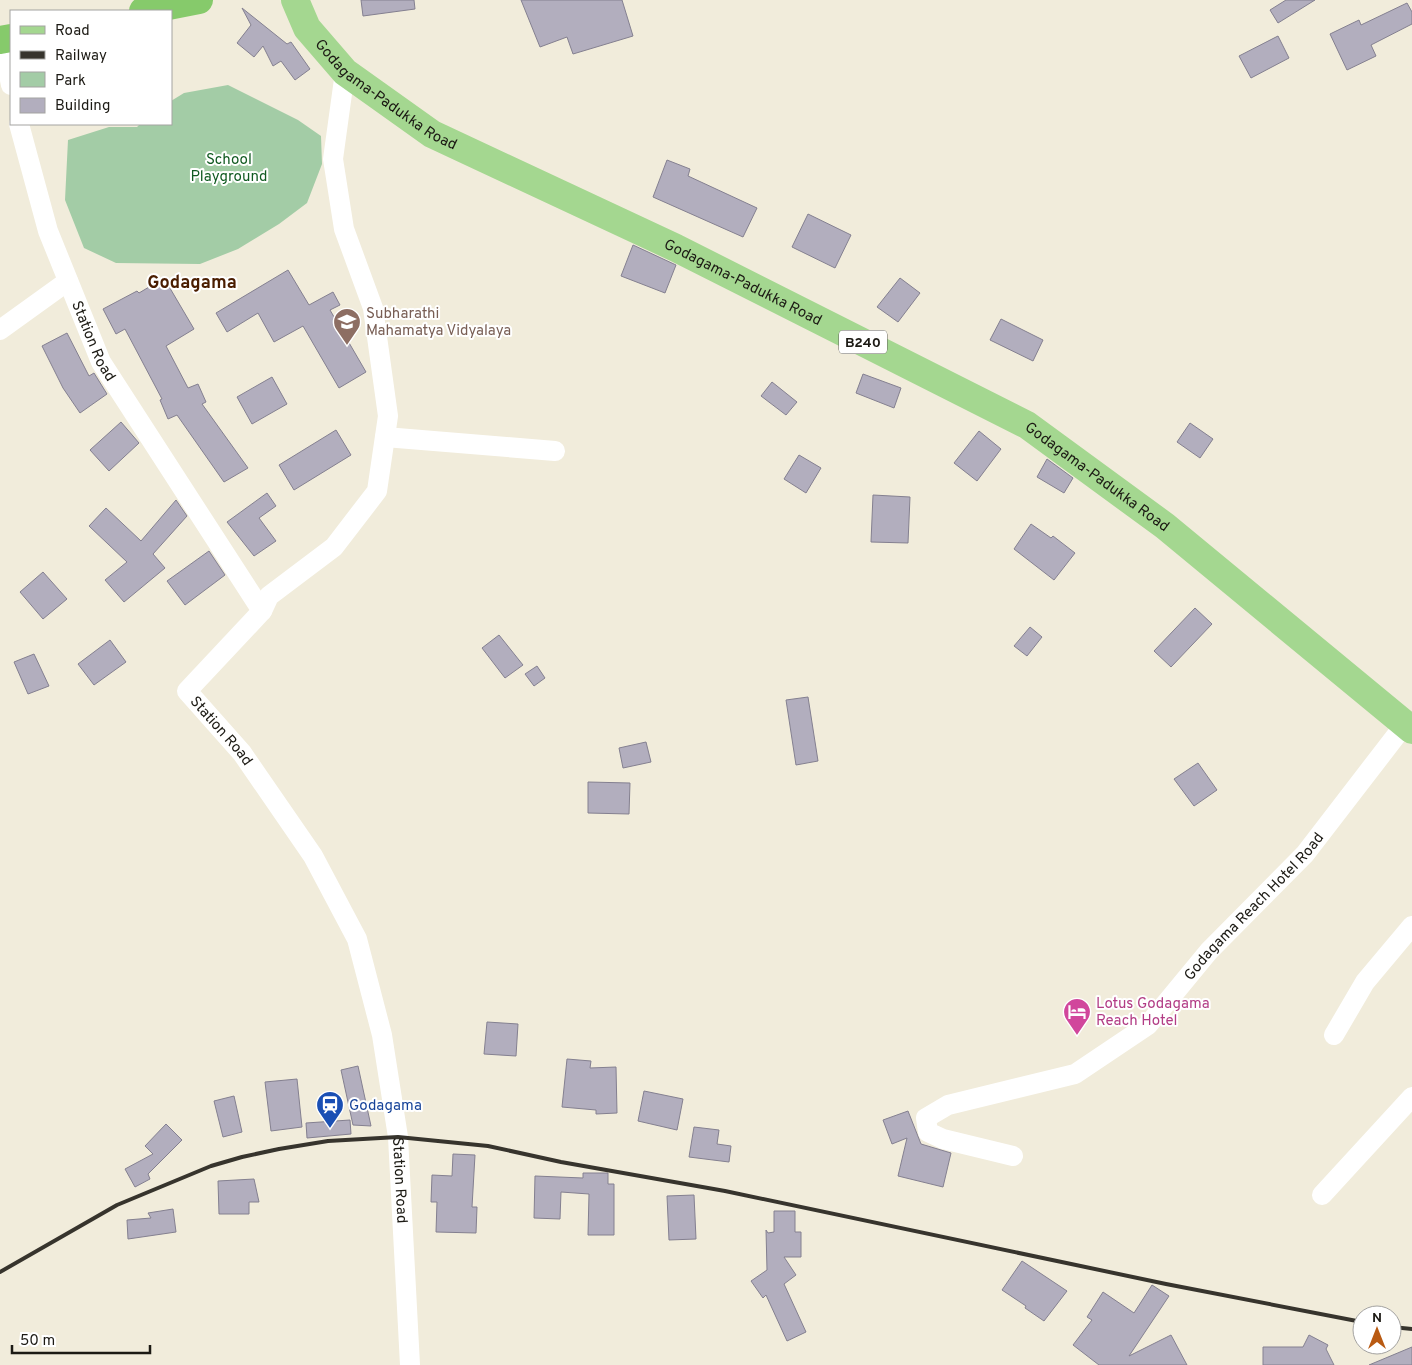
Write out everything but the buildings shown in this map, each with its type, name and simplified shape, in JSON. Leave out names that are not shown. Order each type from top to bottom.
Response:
[{"type":"highway","points":[[148,10],[199,0]]},
{"type":"main road","name":"Godagama-Padukka Road","points":[[296,0],[307,28],[345,72],[432,134],[676,248],[1027,425],[1165,526],[1409,727]]},
{"type":"street","points":[[4,39],[10,78]]},
{"type":"street","points":[[262,611],[269,596],[334,547],[377,491],[388,416],[373,308],[344,229],[333,159],[345,72]]},
{"type":"street","name":"Station Road","points":[[19,125],[48,231],[100,362],[262,611],[188,691],[242,753],[313,856],[357,938],[382,1035],[398,1137],[410,1365]]},
{"type":"street","points":[[0,330],[68,281]]},
{"type":"street","points":[[385,437],[555,451]]},
{"type":"street","name":"Godagama Reach Hotel Road","points":[[1013,1156],[943,1139],[928,1132],[926,1118],[948,1105],[1075,1074],[1148,1025],[1209,951],[1305,854],[1409,727]]},
{"type":"street","points":[[1334,1035],[1365,982],[1412,926]]},
{"type":"street","points":[[1322,1195],[1412,1097]]},
{"type":"green space","name":"School Playground","points":[[228,85],[298,120],[321,136],[322,164],[307,203],[279,224],[238,249],[200,264],[116,263],[84,248],[65,200],[68,140],[109,127],[172,125],[172,100],[184,93]]},
{"type":"railway","points":[[0,1272],[117,1205],[211,1166],[279,1149],[328,1141],[398,1137],[488,1146],[561,1162],[725,1191],[1166,1284],[1352,1320]]},
{"type":"railway","points":[[1402,1328],[1412,1329]]},
{"type":"place","name":"Subharathi Mahamatya Vidyalaya","points":[[347,346]]},
{"type":"place","name":"Lotus Godagama Reach Hotel","points":[[1077,1036]]},
{"type":"place","name":"Godagama","points":[[330,1129]]},
{"type":"district","name":"Godagama","points":[[192,282]]}]
